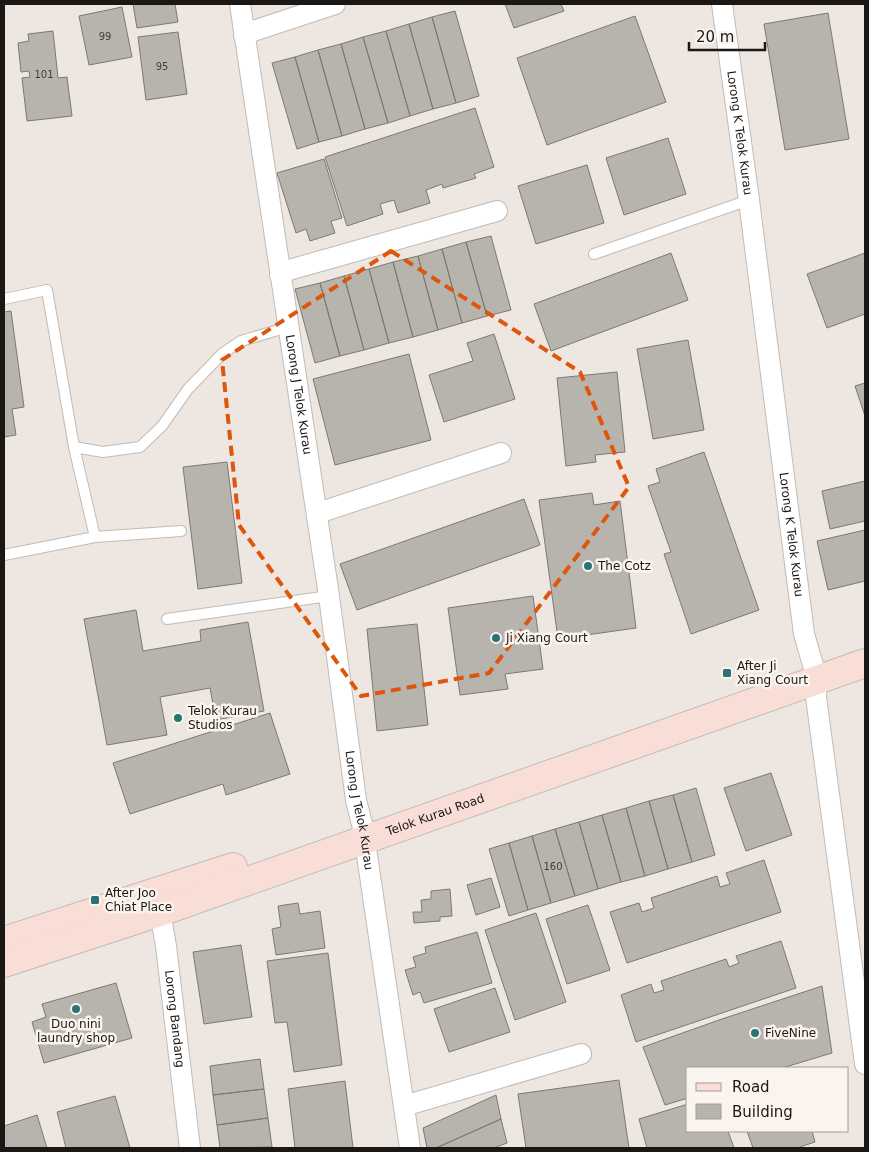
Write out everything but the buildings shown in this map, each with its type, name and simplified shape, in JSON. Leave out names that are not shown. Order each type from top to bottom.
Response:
[{"type":"street","name":"Lorong J Telok Kurau","points":[[240,4],[329,596],[356,800],[364,833],[410,1148]]},
{"type":"street","points":[[244,36],[253,31],[335,4]]},
{"type":"street","name":"Lorong K Telok Kurau","points":[[722,4],[804,634],[816,673],[816,697],[865,1064]]},
{"type":"street","points":[[280,275],[289,270],[497,211]]},
{"type":"street","points":[[316,516],[324,511],[501,453]]},
{"type":"street","name":"Telok Kurau Road","points":[[4,963],[158,901],[364,833],[816,673],[865,649]]},
{"type":"street","name":"Telok Kurau Road","points":[[816,673],[865,663]]},
{"type":"street","name":"Telok Kurau Road","points":[[4,941],[158,901]]},
{"type":"street","name":"Lorong Bandang","points":[[158,901],[166,946],[190,1148]]},
{"type":"street","points":[[404,1106],[581,1054]]},
{"type":"lane","points":[[594,254],[749,200]]},
{"type":"lane","points":[[4,300],[47,290],[74,447],[95,537]]},
{"type":"lane","points":[[74,447],[103,452],[140,447],[162,426],[188,389],[223,353],[241,342],[288,327]]},
{"type":"lane","points":[[4,555],[95,537],[181,531]]},
{"type":"lane","points":[[167,620],[329,596]]},
{"type":"highlighted area","points":[[391,251],[580,372],[629,487],[489,673],[361,696],[239,525],[222,360]]},
{"type":"place","name":"The Cotz","points":[[588,566]]},
{"type":"place","name":"Ji Xiang Court","points":[[496,638]]},
{"type":"place","name":"After Ji Xiang Court","points":[[727,673]]},
{"type":"place","name":"Telok Kurau Studios","points":[[178,718]]},
{"type":"place","name":"After Joo Chiat Place","points":[[95,900]]},
{"type":"place","name":"Duo nini laundry shop","points":[[76,1009]]},
{"type":"place","name":"FiveNine","points":[[755,1033]]}]
